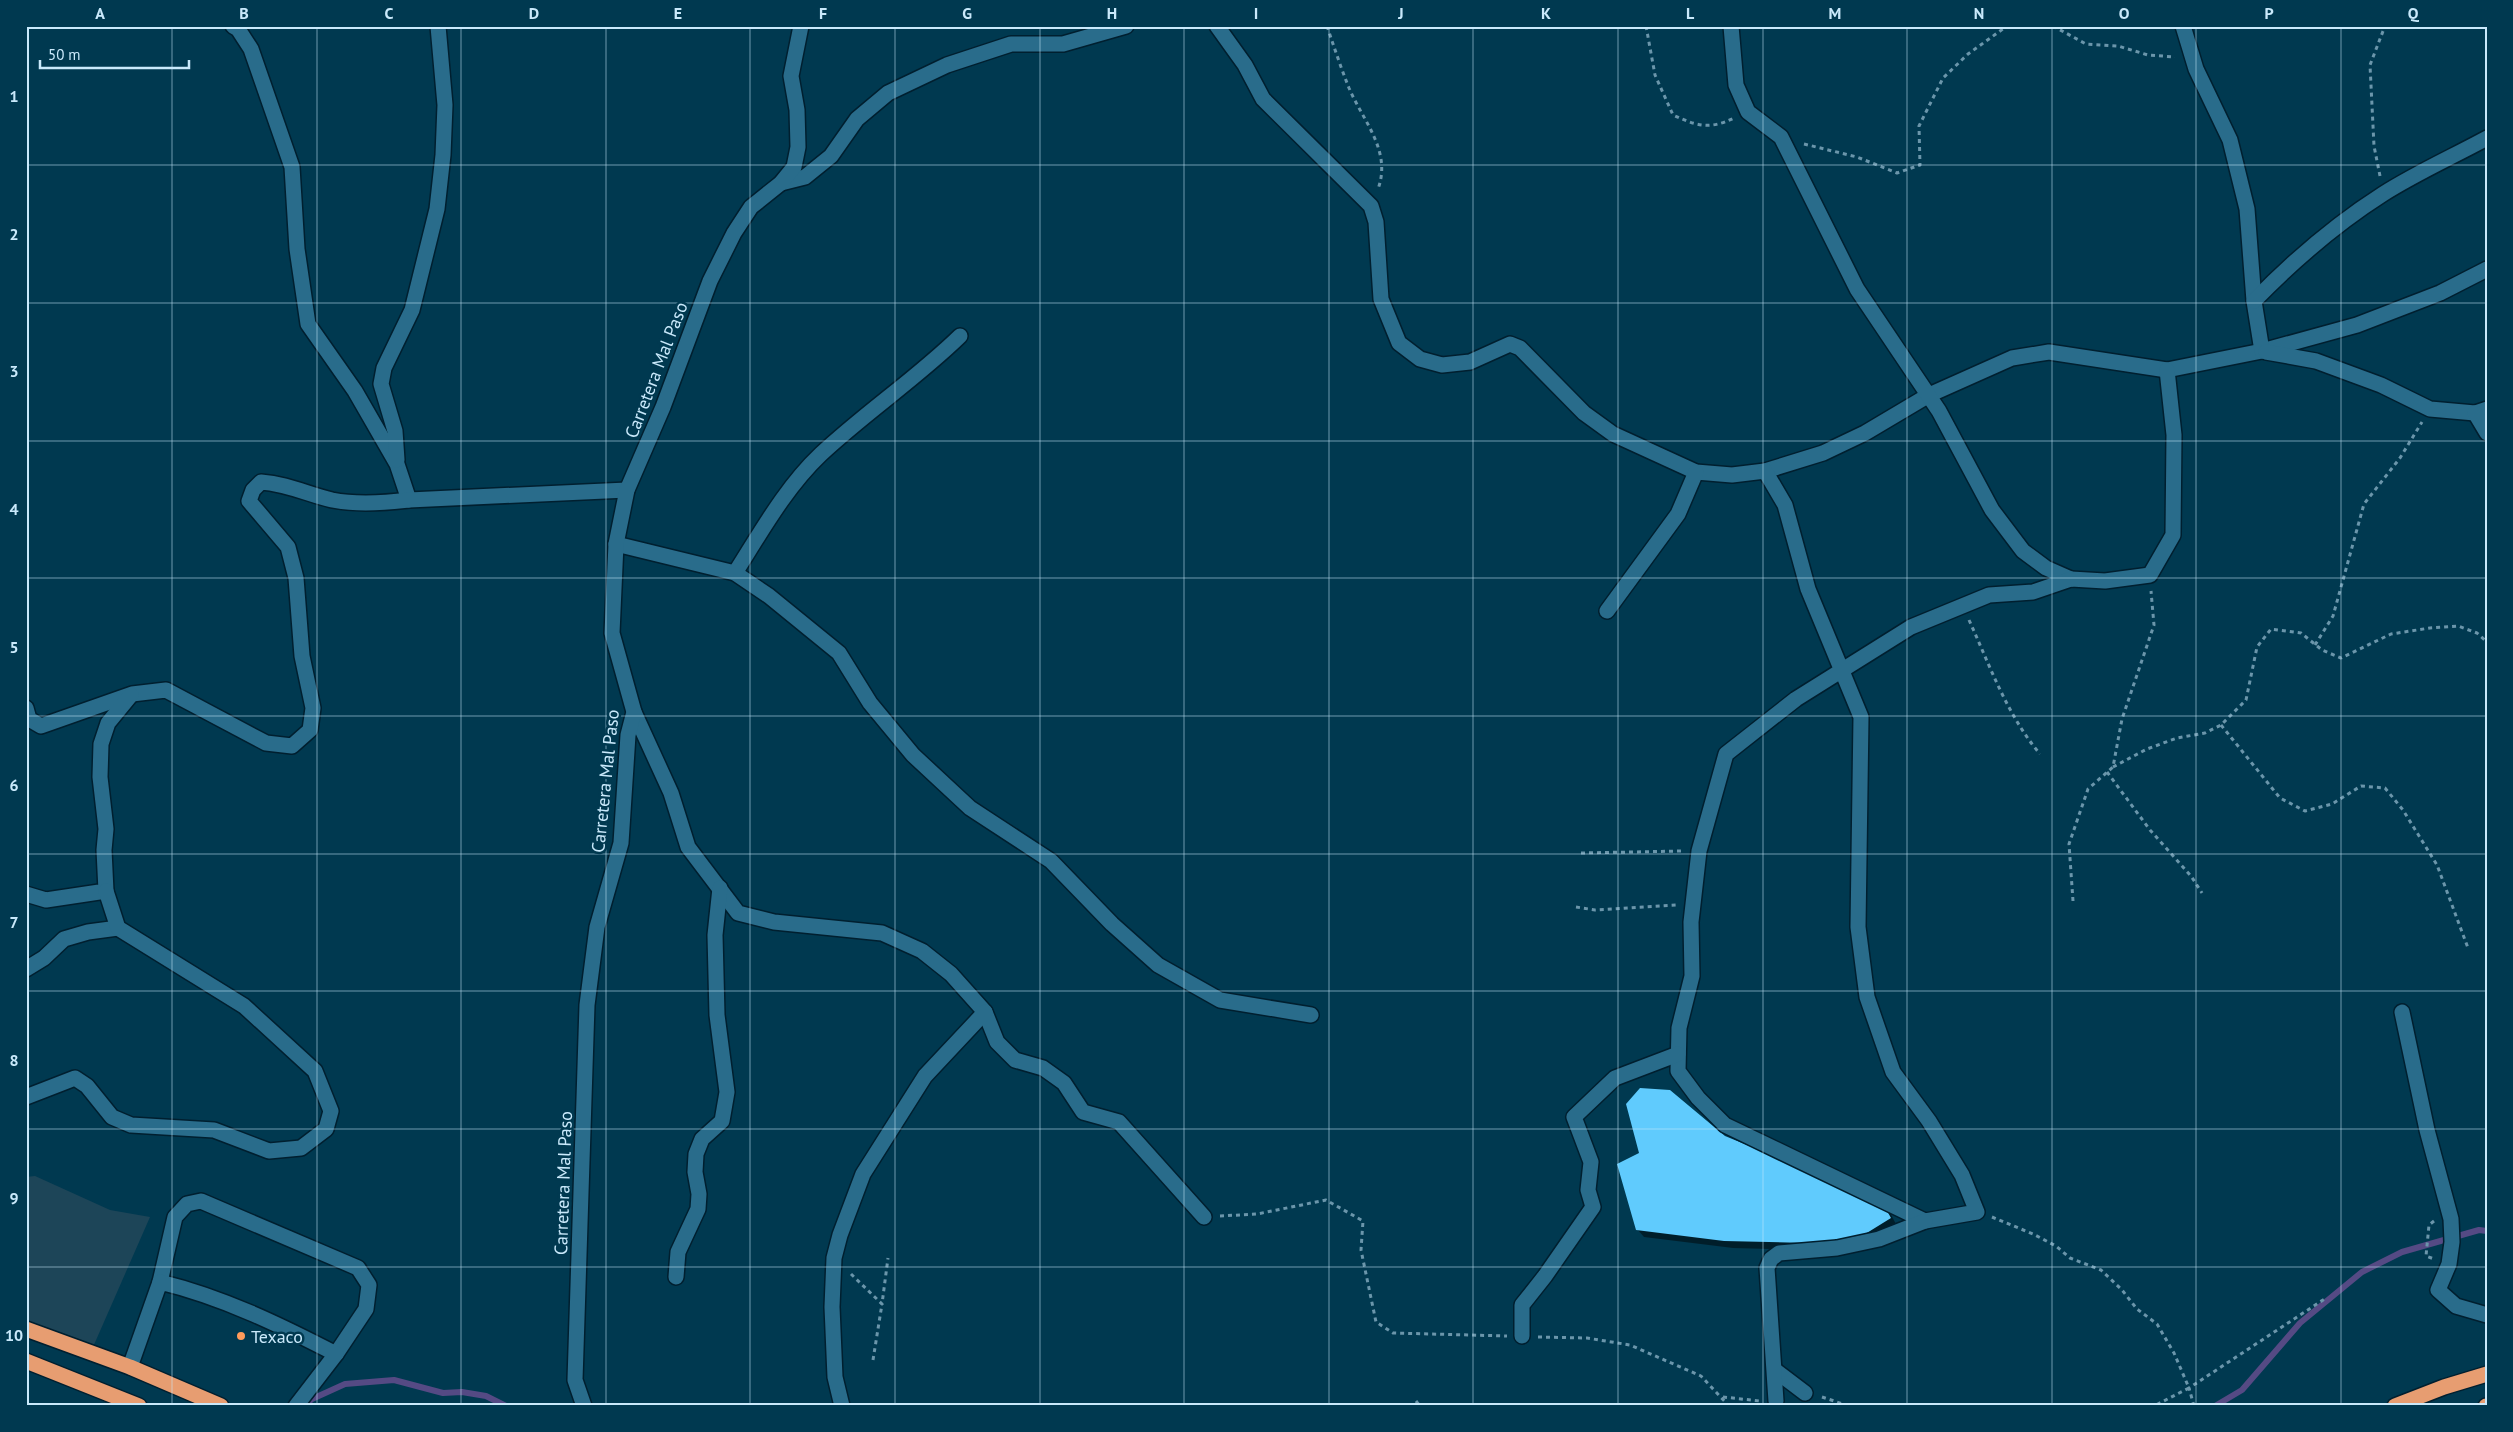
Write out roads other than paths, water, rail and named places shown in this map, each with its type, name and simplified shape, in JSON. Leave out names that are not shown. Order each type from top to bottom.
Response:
[{"type":"highway","points":[[26,1329],[130,1367],[221,1406]]},
{"type":"highway","points":[[26,1361],[139,1406]]},
{"type":"highway","points":[[2395,1406],[2444,1387],[2487,1374]]},
{"type":"street","points":[[233,26],[238,29],[251,49],[292,167],[297,249],[308,324],[356,391],[397,464],[409,500]]},
{"type":"street","points":[[397,464],[395,431],[381,384],[384,368],[412,310],[437,209],[444,154],[444,106],[438,26]]},
{"type":"street","name":"Carretera Mal Paso","points":[[584,1406],[575,1380],[587,1005],[597,928],[621,843],[628,735],[634,712],[612,633],[616,544],[627,490],[718,265],[751,207],[781,183],[794,167],[798,147],[797,110],[790,76],[801,26]]},
{"type":"street","points":[[781,183],[805,177],[831,156],[857,119],[888,92],[947,65],[1011,44],[1064,44],[1126,26]]},
{"type":"street","points":[[1217,26],[1244,65],[1263,100],[1371,206],[1376,222],[1380,299],[1399,343],[1420,359],[1442,365],[1470,362],[1510,344],[1520,348],[1584,413],[1613,434],[1696,472],[1732,475],[1765,471],[1823,453],[1865,433],[1929,395],[2012,358],[2049,352],[2166,370],[2262,351],[2357,325],[2440,293],[2487,269]]},
{"type":"street","points":[[1731,26],[1736,85],[1748,112],[1782,137],[1857,289],[1929,395],[1992,510],[2023,551],[2046,568],[2071,579],[2104,581],[2150,576],[2173,535],[2174,435],[2166,370]]},
{"type":"street","points":[[2183,26],[2193,59],[2230,140],[2247,209],[2254,301],[2262,351]]},
{"type":"street","points":[[2254,301],[2287,268],[2349,218],[2384,194],[2487,138]]},
{"type":"street","points":[[735,574],[783,498],[821,454],[938,358],[960,336]]},
{"type":"street","points":[[2262,351],[2316,361],[2381,386],[2430,409],[2481,411],[2487,433]]},
{"type":"street","points":[[1765,471],[1786,505],[1808,589],[1841,672],[1861,716],[1858,927],[1867,997],[1893,1072],[1928,1120],[1962,1175],[1977,1212],[1925,1221],[1878,1239],[1837,1248],[1779,1253],[1771,1259],[1767,1268],[1776,1371],[1776,1401]]},
{"type":"street","points":[[1607,611],[1678,514],[1696,472]]},
{"type":"street","points":[[26,708],[29,719],[40,726],[132,694],[166,690],[266,743],[292,746],[310,730],[313,708],[302,656],[296,578],[288,547],[249,501],[253,490],[261,482],[283,484],[332,500],[380,504],[409,500],[446,500],[627,490]]},
{"type":"street","points":[[616,544],[735,574],[769,596],[839,653],[870,703],[913,755],[970,808],[1051,861],[1112,924],[1158,965],[1220,1000],[1311,1015]]},
{"type":"street","points":[[1925,1221],[1725,1125],[1698,1098],[1678,1071],[1679,1028],[1692,976],[1692,904],[1699,851],[1726,754],[1796,698],[1911,628],[1989,595],[2033,592],[2071,579]]},
{"type":"street","points":[[118,928],[106,890],[104,850],[106,829],[100,777],[101,744],[108,723],[132,694]]},
{"type":"street","points":[[634,712],[671,793],[688,847],[738,913],[774,922],[882,933],[922,952],[951,974],[985,1012],[997,1042],[1015,1060],[1043,1068],[1064,1083],[1083,1112],[1119,1122],[1204,1217]]},
{"type":"street","points":[[676,1277],[678,1252],[698,1209],[699,1194],[695,1172],[696,1154],[702,1139],[722,1121],[726,1092],[717,1015],[715,935],[720,888]]},
{"type":"street","points":[[26,894],[46,900],[106,890]]},
{"type":"street","points":[[26,969],[44,958],[64,939],[88,932],[118,928],[244,1006],[316,1071],[332,1111],[326,1129],[301,1148],[269,1151],[214,1130],[131,1125],[112,1117],[87,1086],[75,1078],[26,1098]]},
{"type":"street","points":[[842,1406],[835,1377],[832,1307],[834,1258],[863,1174],[925,1076],[985,1012]]},
{"type":"street","points":[[2402,1012],[2427,1130],[2450,1219],[2452,1242],[2450,1259],[2438,1290],[2456,1306],[2487,1315]]},
{"type":"street","points":[[1522,1336],[1522,1305],[1545,1276],[1593,1207],[1588,1190],[1591,1162],[1574,1117],[1615,1078],[1678,1054]]},
{"type":"street","points":[[130,1367],[160,1282],[175,1217],[187,1204],[201,1201],[358,1268],[369,1285],[366,1309],[336,1354],[296,1406]]},
{"type":"street","points":[[160,1282],[200,1292],[296,1333],[336,1354]]},
{"type":"street","points":[[1776,1371],[1805,1393]]},
{"type":"waterway","points":[[2215,1406],[2242,1390],[2300,1323],[2362,1272],[2402,1252],[2479,1230],[2487,1231]]},
{"type":"waterway","points":[[304,1406],[312,1399],[345,1384],[394,1380],[443,1393],[462,1392],[486,1396],[506,1406]]},
{"type":"place","name":"Texaco","points":[[241,1336]]}]
